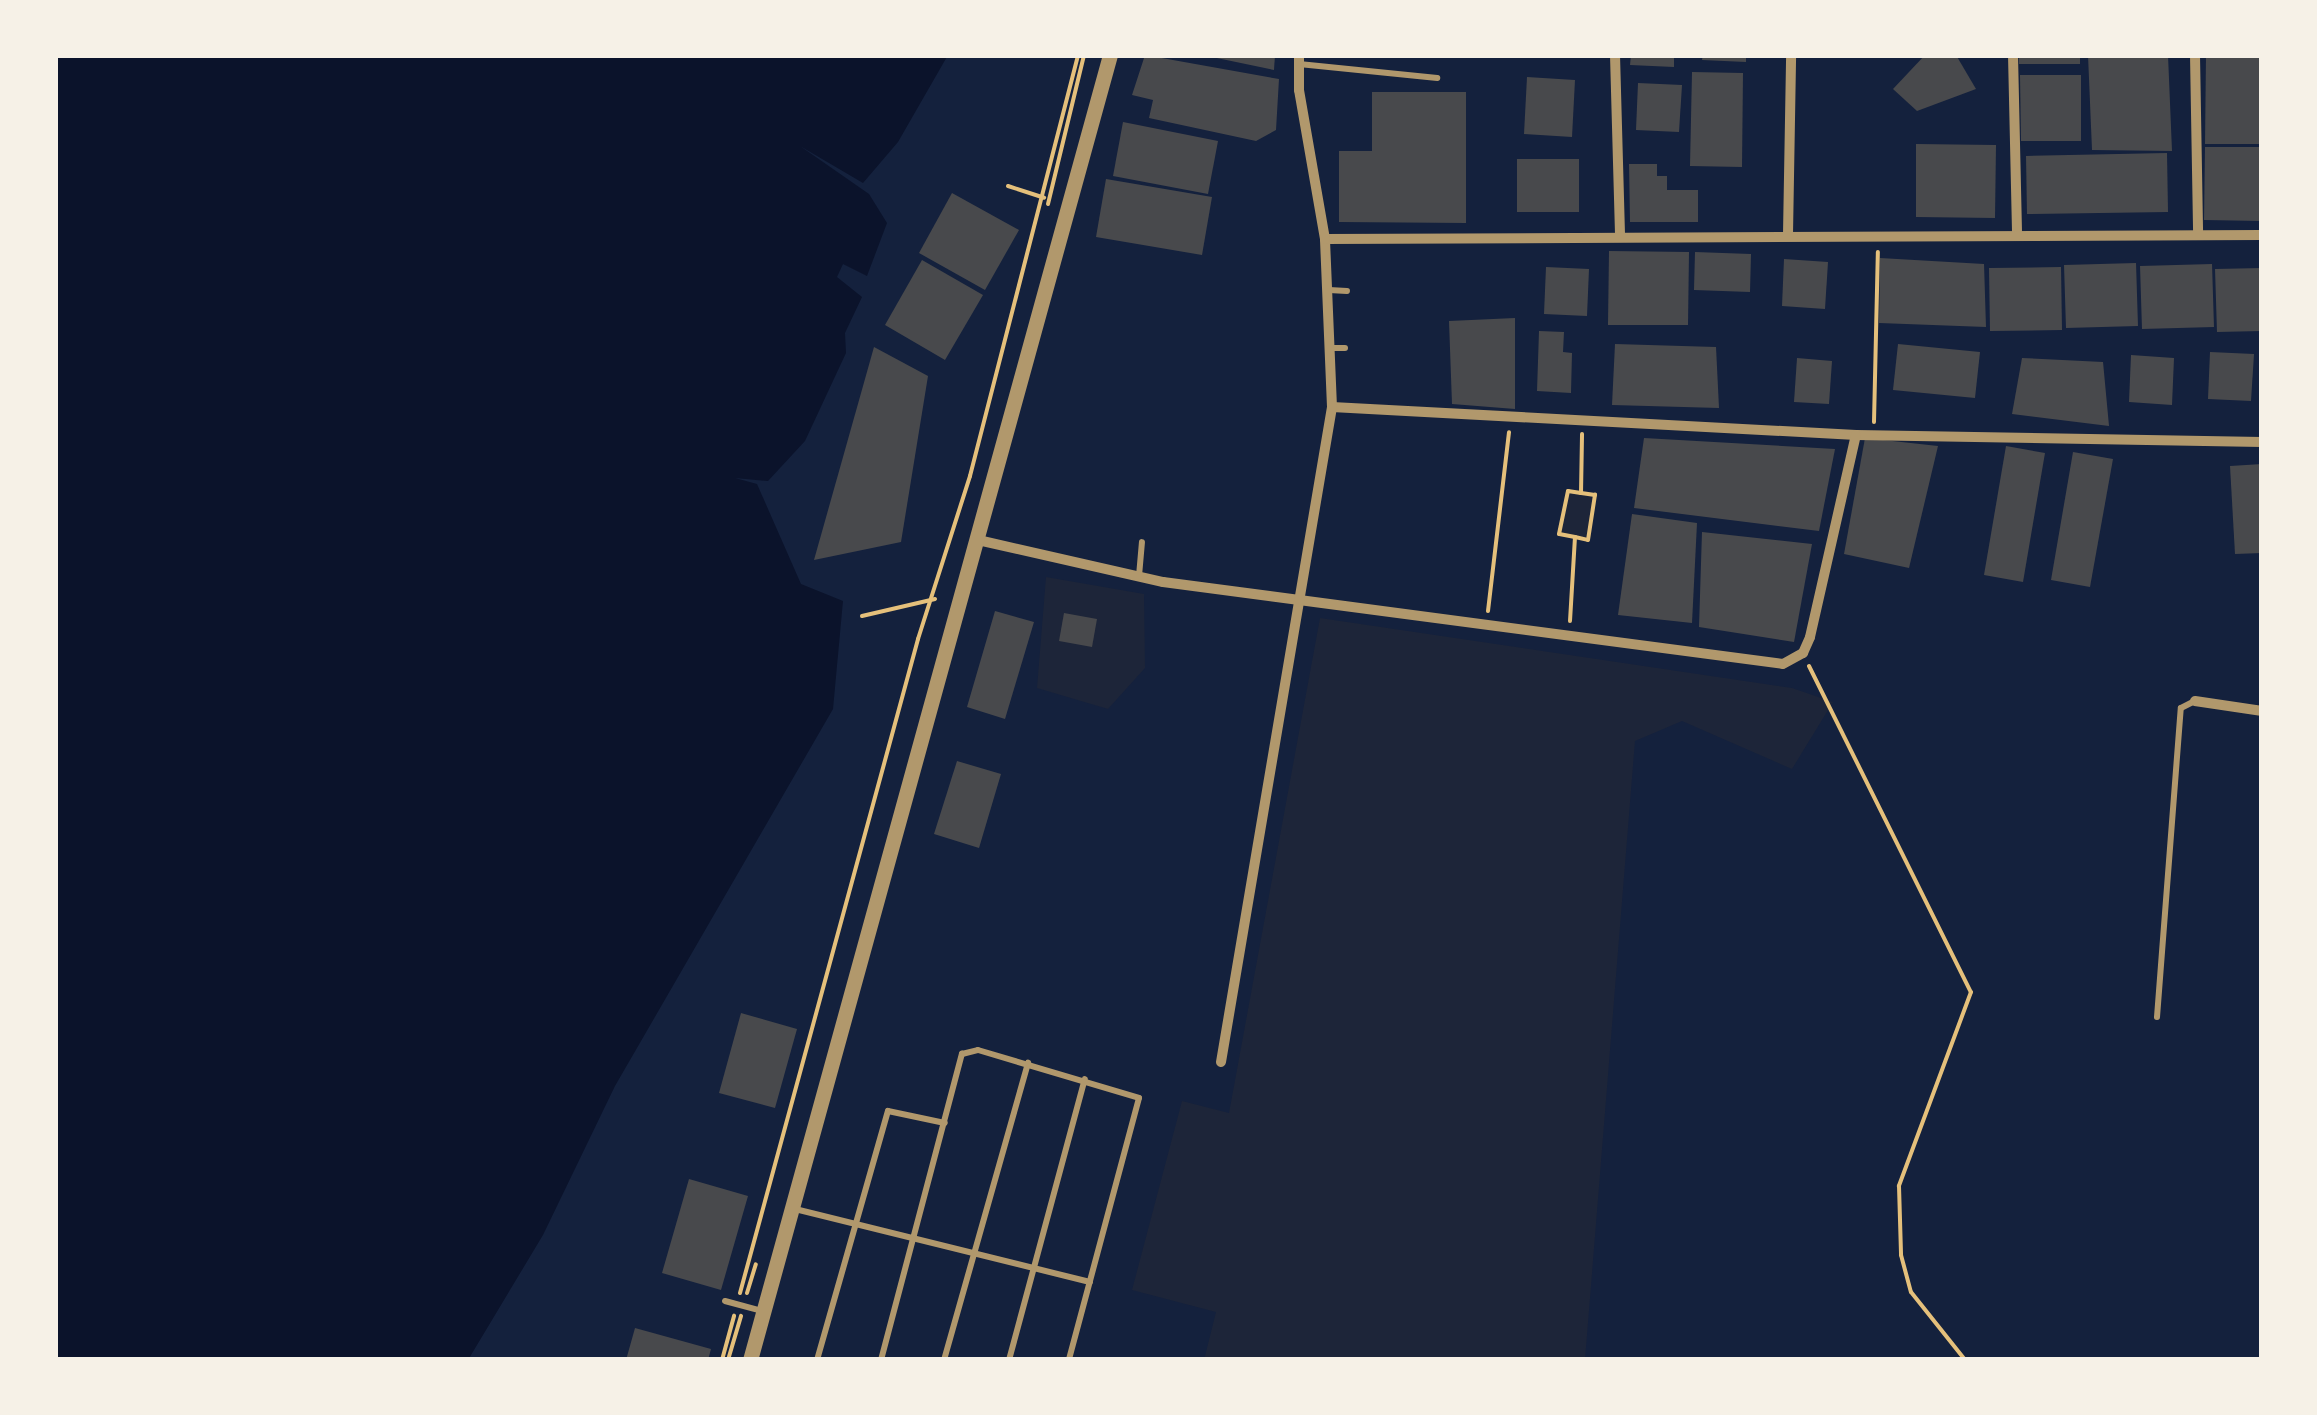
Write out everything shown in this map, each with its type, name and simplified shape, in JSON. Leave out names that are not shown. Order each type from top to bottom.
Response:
[{"type":"street","points":[[750,1360],[1110,55]]},
{"type":"street","points":[[1614,55],[1620,237]]},
{"type":"street","points":[[1788,234],[1791,55]]},
{"type":"street","points":[[2013,55],[2017,235]]},
{"type":"street","points":[[2195,55],[2198,232]]},
{"type":"street","points":[[1221,1062],[1304,599],[1332,407],[1326,239],[1299,60]]},
{"type":"street","points":[[1326,239],[1788,234],[1878,239],[2198,232],[2262,235]]},
{"type":"street","points":[[1332,407],[1856,434],[2262,442]]},
{"type":"street","points":[[978,540],[1139,577],[1486,620],[1782,664],[1803,654],[1856,434]]},
{"type":"street","points":[[2195,701],[2262,710]]},
{"type":"lane","points":[[1299,60],[1437,78]]},
{"type":"lane","points":[[1329,290],[1347,291]]},
{"type":"lane","points":[[1331,348],[1345,348]]},
{"type":"lane","points":[[1139,577],[1142,542]]},
{"type":"lane","points":[[2157,1017],[2181,708],[2195,701]]},
{"type":"lane","points":[[882,1360],[962,1054],[978,1050],[1086,1079],[1139,1098],[1070,1360]]},
{"type":"lane","points":[[944,1360],[1028,1063]]},
{"type":"lane","points":[[1009,1360],[1086,1079]]},
{"type":"lane","points":[[817,1360],[888,1112],[945,1123]]},
{"type":"lane","points":[[790,1207],[1090,1282]]},
{"type":"lane","points":[[725,1302],[763,1312]]},
{"type":"path","points":[[722,1360],[1046,199],[1081,55]]},
{"type":"path","points":[[1008,186],[1046,199]]},
{"type":"path","points":[[1874,432],[1878,239]]},
{"type":"path","points":[[1486,620],[1510,418]]},
{"type":"path","points":[[1581,493],[1582,419]]},
{"type":"path","points":[[1568,490],[1581,493],[1595,495],[1588,540],[1559,534],[1568,490]]},
{"type":"path","points":[[1569,632],[1575,537]]},
{"type":"path","points":[[862,616],[921,598]]},
{"type":"path","points":[[931,606],[939,609]]},
{"type":"path","points":[[1803,654],[1834,726],[1971,992],[1899,1186],[1901,1255],[1911,1292],[1965,1360]]},
{"type":"shaded area","points":[[55,55],[948,55],[898,142],[863,183],[800,146],[869,194],[887,223],[867,276],[843,264],[837,277],[862,297],[845,333],[846,353],[805,441],[768,481],[735,478],[757,484],[801,584],[843,601],[833,709],[615,1086],[543,1235],[468,1360],[55,1360]]},
{"type":"shaded area","points":[[1568,491],[1595,495],[1588,540],[1559,534]]},
{"type":"shaded area","points":[[1046,577],[1144,594],[1145,668],[1108,709],[1037,688]]},
{"type":"shaded area","points":[[1320,618],[1792,688],[1833,702],[1792,769],[1682,721],[1635,741],[1585,1360],[1204,1360],[1216,1312],[1132,1290],[1182,1101],[1229,1113]]},
{"type":"building","points":[[1145,55],[1279,79],[1276,130],[1256,141],[1149,118],[1153,100],[1132,95]]},
{"type":"building","points":[[1275,55],[1274,70],[1212,57]]},
{"type":"building","points":[[1631,55],[1674,55],[1674,67],[1630,65]]},
{"type":"building","points":[[1703,55],[1746,55],[1746,62],[1702,60]]},
{"type":"building","points":[[1925,55],[1956,55],[1976,89],[1917,111],[1893,89]]},
{"type":"building","points":[[2019,55],[2080,55],[2080,64],[2019,64]]},
{"type":"building","points":[[2088,55],[2168,55],[2172,151],[2092,150]]},
{"type":"building","points":[[2206,55],[2262,55],[2262,144],[2205,144]]},
{"type":"building","points":[[1692,72],[1743,73],[1742,167],[1690,166]]},
{"type":"building","points":[[2020,75],[2081,75],[2081,141],[2021,141]]},
{"type":"building","points":[[1527,77],[1575,80],[1572,137],[1524,134]]},
{"type":"building","points":[[1638,83],[1682,85],[1679,132],[1636,130]]},
{"type":"building","points":[[1372,92],[1466,92],[1466,223],[1339,222],[1339,151],[1372,151]]},
{"type":"building","points":[[1123,122],[1218,141],[1208,194],[1113,176]]},
{"type":"building","points":[[1916,144],[1996,145],[1995,218],[1916,217]]},
{"type":"building","points":[[2205,147],[2262,147],[2262,221],[2204,220]]},
{"type":"building","points":[[2167,153],[2168,212],[2027,214],[2026,156]]},
{"type":"building","points":[[1517,159],[1579,159],[1579,212],[1517,212]]},
{"type":"building","points":[[1629,164],[1657,164],[1657,176],[1667,176],[1667,190],[1698,190],[1698,222],[1630,222]]},
{"type":"building","points":[[1106,179],[1212,197],[1202,255],[1096,237]]},
{"type":"building","points":[[952,193],[1019,230],[985,290],[919,253]]},
{"type":"building","points":[[1609,251],[1689,252],[1688,325],[1608,325]]},
{"type":"building","points":[[1695,252],[1751,254],[1750,292],[1694,290]]},
{"type":"building","points":[[1880,258],[1984,264],[1986,327],[1879,323]]},
{"type":"building","points":[[1784,259],[1828,262],[1825,309],[1782,306]]},
{"type":"building","points":[[922,260],[983,295],[945,360],[885,325]]},
{"type":"building","points":[[2136,263],[2138,326],[2066,328],[2064,265]]},
{"type":"building","points":[[2212,264],[2214,327],[2142,329],[2140,266]]},
{"type":"building","points":[[1546,267],[1589,269],[1587,316],[1544,314]]},
{"type":"building","points":[[2061,267],[2062,330],[1990,331],[1989,268]]},
{"type":"building","points":[[2262,268],[2262,331],[2217,332],[2215,269]]},
{"type":"building","points":[[1515,318],[1515,409],[1452,404],[1449,321]]},
{"type":"building","points":[[1539,331],[1564,332],[1563,352],[1572,353],[1571,393],[1537,391]]},
{"type":"building","points":[[1615,344],[1716,347],[1719,408],[1612,405]]},
{"type":"building","points":[[1898,344],[1980,352],[1975,398],[1893,390]]},
{"type":"building","points":[[874,347],[928,376],[901,542],[814,560]]},
{"type":"building","points":[[2210,352],[2254,354],[2251,401],[2208,399]]},
{"type":"building","points":[[2131,355],[2174,358],[2172,405],[2129,402]]},
{"type":"building","points":[[1797,358],[1832,361],[1829,404],[1794,402]]},
{"type":"building","points":[[2022,358],[2103,362],[2109,426],[2012,414]]},
{"type":"building","points":[[1644,438],[1835,449],[1819,531],[1634,508]]},
{"type":"building","points":[[1865,438],[1938,446],[1909,568],[1844,554]]},
{"type":"building","points":[[2006,446],[2045,453],[2023,582],[1984,575]]},
{"type":"building","points":[[2073,452],[2113,459],[2090,587],[2051,580]]},
{"type":"building","points":[[2262,464],[2262,553],[2235,554],[2230,466]]},
{"type":"building","points":[[1632,514],[1697,523],[1692,623],[1618,615]]},
{"type":"building","points":[[1702,532],[1812,544],[1794,642],[1699,627]]},
{"type":"building","points":[[995,611],[1034,622],[1005,719],[967,707]]},
{"type":"building","points":[[1064,613],[1097,619],[1092,647],[1059,641]]},
{"type":"building","points":[[957,761],[1001,774],[979,848],[934,834]]},
{"type":"building","points":[[741,1013],[797,1029],[775,1108],[719,1093]]},
{"type":"building","points":[[689,1179],[748,1196],[721,1290],[662,1273]]},
{"type":"building","points":[[635,1328],[711,1349],[708,1360],[626,1360]]}]
